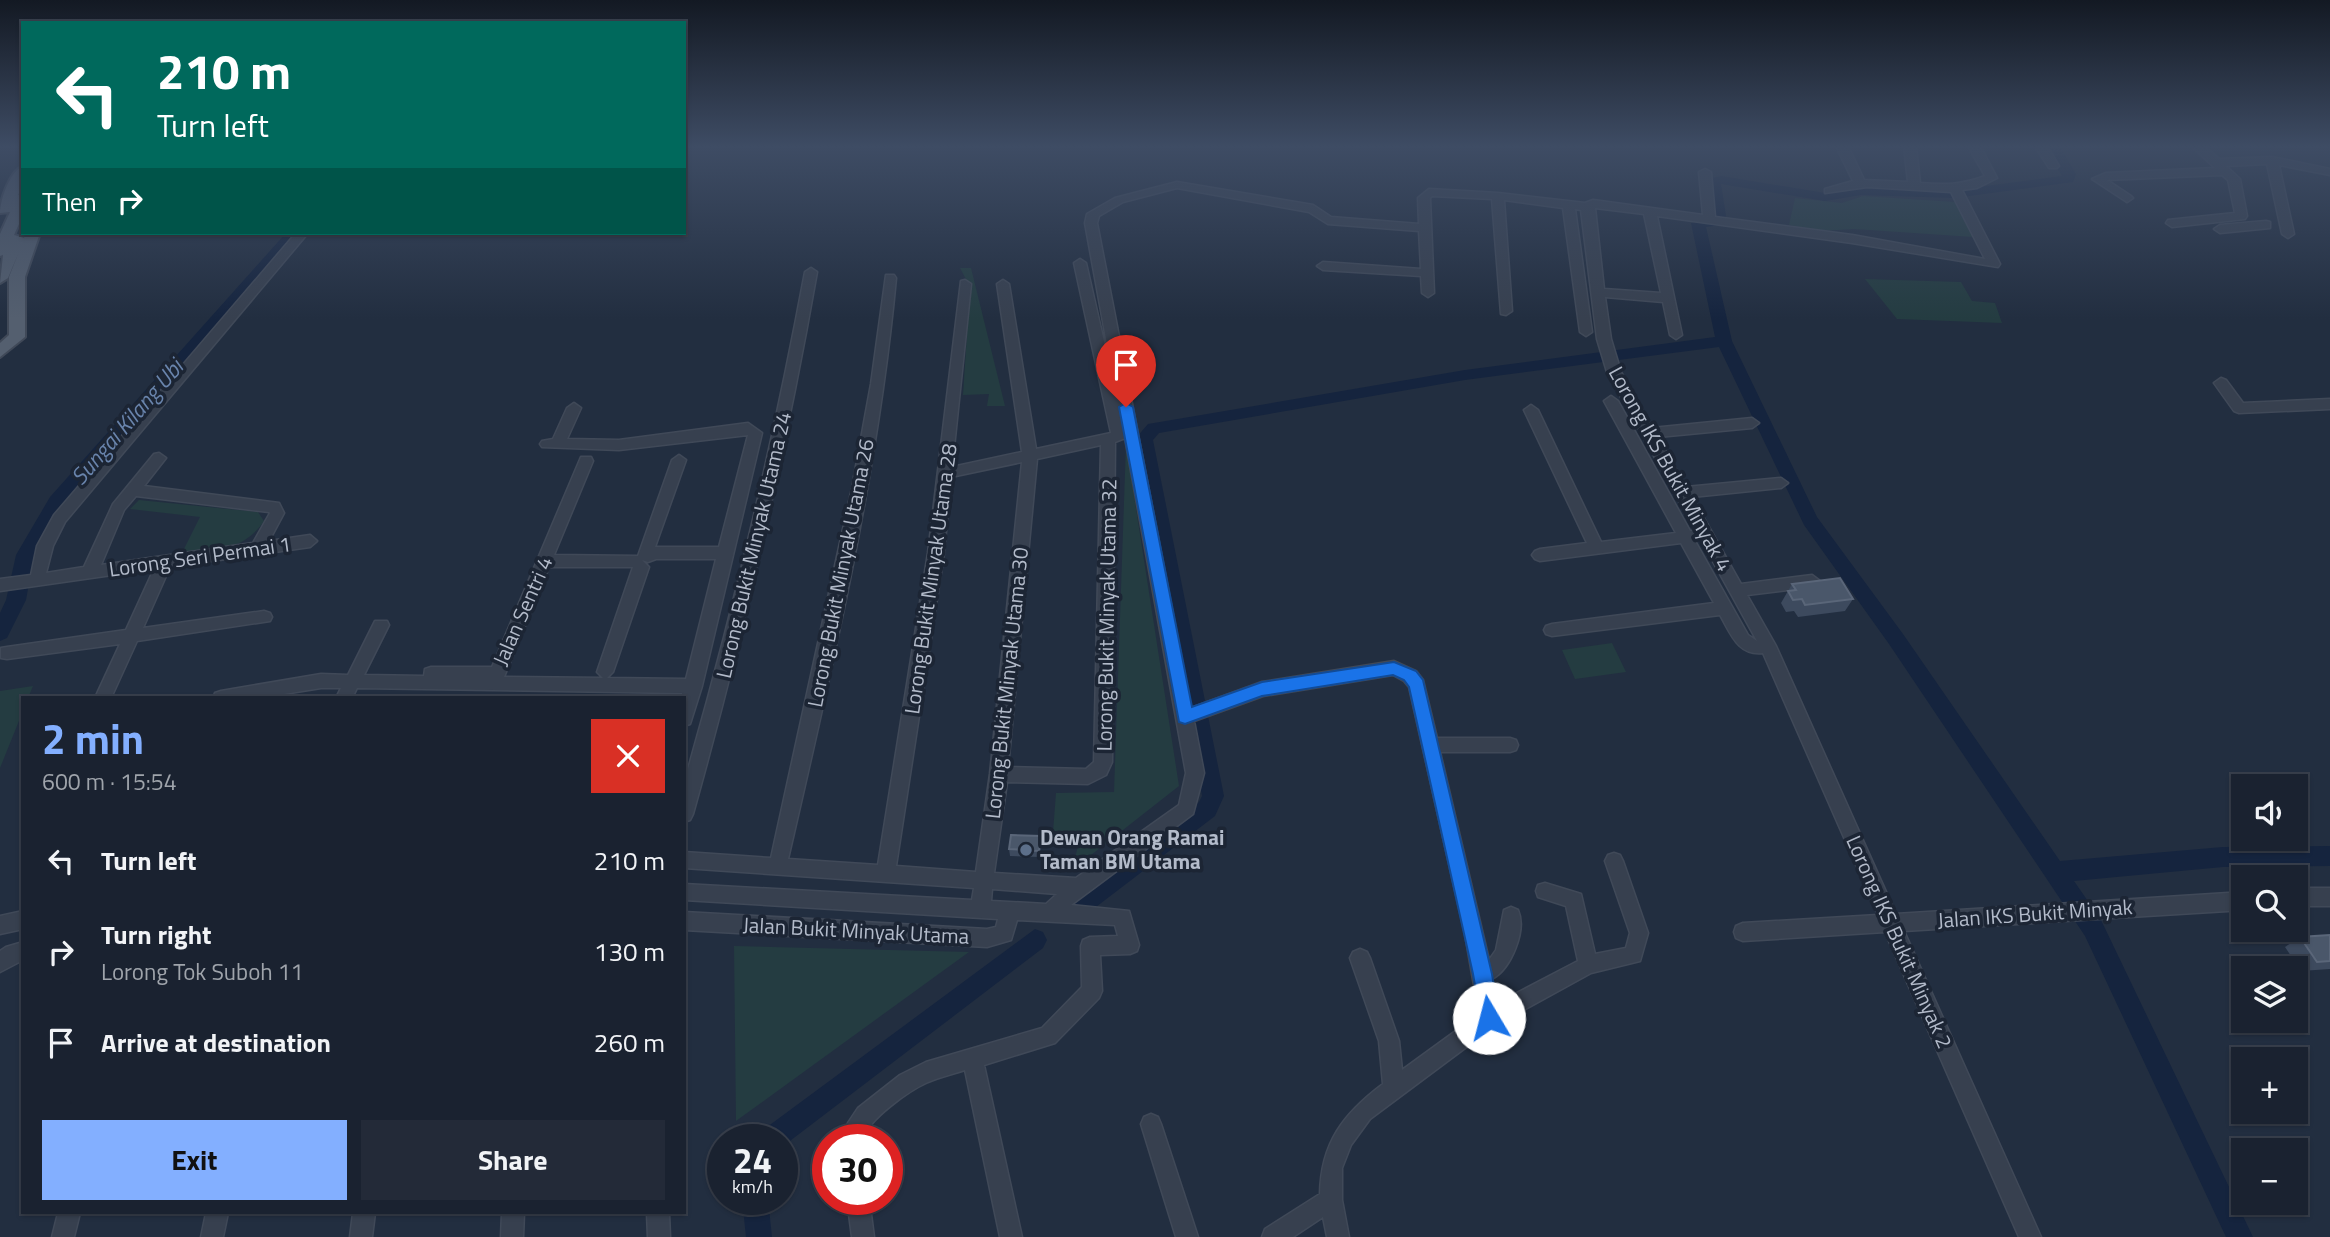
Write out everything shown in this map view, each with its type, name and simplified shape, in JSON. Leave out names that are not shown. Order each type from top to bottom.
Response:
[{"type":"main road","points":[[0,251],[10,204]]},
{"type":"main road","points":[[0,278],[21,230]]},
{"type":"main road","points":[[4,348],[19,328],[18,277],[32,235]]},
{"type":"street","points":[[1050,912],[1079,887],[1186,809],[1195,773],[1194,713],[1091,223],[1093,214],[1112,204]]},
{"type":"street","points":[[1278,204],[1309,208],[1328,220],[1426,228]]},
{"type":"street","points":[[1424,204],[1428,293]]},
{"type":"street","points":[[1499,204],[1506,311]]},
{"type":"street","points":[[1559,204],[1852,239],[1994,264],[1963,204]]},
{"type":"street","points":[[1711,204],[1714,221]]},
{"type":"street","points":[[2239,204],[2241,216],[2176,223],[2191,231],[2266,225]]},
{"type":"street","points":[[2281,204],[2288,234]]},
{"type":"street","points":[[1569,205],[1586,332]]},
{"type":"street","name":"Lorong IKS Bukit Minyak 4","points":[[1590,206],[1604,338],[1614,372],[1768,646]]},
{"type":"street","points":[[1650,213],[1676,335]]},
{"type":"street","points":[[35,580],[45,546],[59,519],[300,235]]},
{"type":"street","name":"Lorong Bukit Minyak Utama 32","points":[[999,774],[1088,777],[1100,770],[1104,762],[1108,440],[1119,436],[1080,263]]},
{"type":"street","points":[[1323,265],[1427,273]]},
{"type":"street","name":"Lorong Bukit Minyak Utama 24","points":[[686,807],[721,687],[796,362],[811,272]]},
{"type":"street","name":"Lorong Bukit Minyak Utama 26","points":[[778,865],[819,690],[858,496],[883,356],[890,278]]},
{"type":"street","name":"Lorong Bukit Minyak Utama 28","points":[[886,872],[922,659],[947,473],[965,284]]},
{"type":"street","name":"Lorong Bukit Minyak Utama 30","points":[[980,910],[999,774],[1030,456],[1003,284]]},
{"type":"street","points":[[1600,293],[1668,298]]},
{"type":"street","points":[[2221,383],[2239,408],[2330,404]]},
{"type":"street","points":[[1611,401],[1746,646],[1768,646]]},
{"type":"street","points":[[574,408],[553,444],[619,445],[748,428],[755,433],[686,712]]},
{"type":"street","points":[[1531,410],[1597,548]]},
{"type":"street","points":[[1649,433],[1752,423]]},
{"type":"street","points":[[947,473],[1108,440]]},
{"type":"street","name":"Lorong Seri Permai 1","points":[[90,572],[118,508],[159,458]]},
{"type":"street","points":[[605,672],[679,460]]},
{"type":"street","name":"Jalan Sentri 4","points":[[401,674],[497,674],[586,461]]},
{"type":"street","points":[[1683,493],[1781,483]]},
{"type":"street","points":[[131,490],[275,507],[277,513],[257,549]]},
{"type":"street","points":[[1540,555],[1706,535]]},
{"type":"street","name":"Lorong Seri Permai 1","points":[[3,585],[310,541]]},
{"type":"street","points":[[546,561],[723,558]]},
{"type":"street","points":[[104,696],[164,564]]},
{"type":"street","points":[[1738,590],[1829,579]]},
{"type":"street","points":[[1552,630],[1724,608]]},
{"type":"street","points":[[7,653],[264,617]]},
{"type":"street","points":[[345,696],[381,625]]},
{"type":"street","name":"Lorong IKS Bukit Minyak 2","points":[[1768,646],[2030,1237]]},
{"type":"street","points":[[1194,713],[1262,689],[1394,668],[1410,676],[1417,685],[1483,974],[1489,1018]]},
{"type":"street","points":[[232,696],[321,681],[453,692],[664,692],[694,686],[721,687]]},
{"type":"street","points":[[1429,745],[1510,745]]},
{"type":"street","points":[[686,860],[1079,887]]},
{"type":"street","points":[[1338,1237],[1331,1200],[1331,1168],[1344,1138],[1363,1112],[1489,1018],[1588,965],[1633,955],[1638,946],[1639,933],[1615,861]]},
{"type":"street","points":[[1545,891],[1574,900],[1588,965]]},
{"type":"street","name":"Jalan Bukit Minyak Utama","points":[[686,892],[1122,917],[1130,945],[1090,946],[1092,991],[1048,1036],[973,1059]]},
{"type":"street","points":[[2308,897],[2330,897]]},
{"type":"street","name":"Jalan IKS Bukit Minyak","points":[[1743,932],[2231,902]]},
{"type":"street","name":"Jalan Bukit Minyak Utama","points":[[686,921],[987,939],[1004,934],[1009,912]]},
{"type":"street","points":[[1483,974],[1499,964],[1505,956],[1511,916]]},
{"type":"street","points":[[0,925],[21,920]]},
{"type":"street","points":[[0,963],[13,953],[21,951]]},
{"type":"street","points":[[1360,958],[1389,1041],[1394,1089]]},
{"type":"street","points":[[859,1124],[865,1115],[906,1082],[926,1072],[973,1059],[1011,1237]]},
{"type":"street","points":[[1150,1124],[1187,1237]]},
{"type":"street","points":[[1273,1237],[1331,1200]]},
{"type":"street","points":[[63,1237],[69,1214]]},
{"type":"street","points":[[212,1237],[217,1214]]},
{"type":"street","points":[[361,1237],[364,1214]]},
{"type":"street","points":[[512,1237],[513,1214]]},
{"type":"street","points":[[658,1214],[659,1237]]},
{"type":"street","points":[[860,1215],[863,1237]]},
{"type":"green space","points":[[1794,204],[1956,204],[1973,237],[1854,229],[1822,231],[1789,225]]},
{"type":"green space","points":[[960,268],[971,268],[1005,406],[987,406],[989,394],[963,395],[970,287]]},
{"type":"green space","points":[[1865,279],[1961,282],[1972,301],[1995,303],[2002,323],[1897,319]]},
{"type":"green space","points":[[1126,444],[1179,786],[1072,870],[1078,846],[1052,845],[1056,793],[1114,792]]},
{"type":"green space","points":[[139,500],[258,512],[264,521],[247,538],[228,547],[182,553],[200,517],[130,509]]},
{"type":"green space","points":[[1612,643],[1626,672],[1575,679],[1562,650]]},
{"type":"green space","points":[[33,686],[29,696],[21,696],[21,716],[0,768],[0,691]]},
{"type":"green space","points":[[734,946],[969,952],[736,1121]]},
{"type":"building","points":[[1840,578],[1853,599],[1805,605],[1802,599],[1793,600],[1788,591],[1796,590],[1792,584]]},
{"type":"building","points":[[1011,835],[1041,836],[1039,851],[1009,849]]},
{"type":"building","points":[[2330,935],[2330,961],[2317,962],[2303,942],[2308,942],[2308,936]]},
{"type":"waterway","points":[[1717,204],[1719,216],[1714,222],[1698,223],[1724,341]]},
{"type":"waterway","name":"Sungai Kilang Ubi","points":[[0,633],[16,600],[25,555],[56,502],[292,235]]},
{"type":"waterway","points":[[1084,903],[1207,809],[1213,796],[1144,439],[1154,428],[1465,375],[1724,341]]},
{"type":"waterway","points":[[1724,341],[1810,520],[1896,639],[2093,928],[2240,1237]]},
{"type":"waterway","points":[[2056,872],[2223,857],[2330,856]]},
{"type":"waterway","points":[[792,1124],[1035,940]]},
{"type":"waterway","points":[[757,1215],[759,1237]]},
{"type":"place","name":"Dewan Orang Ramai Taman BM Utama","points":[[1026,850]]},
{"type":"route","points":[[1126,407],[1185,717],[1262,689],[1394,668],[1410,676],[1417,685],[1443,809],[1483,974],[1489,1018]]}]
